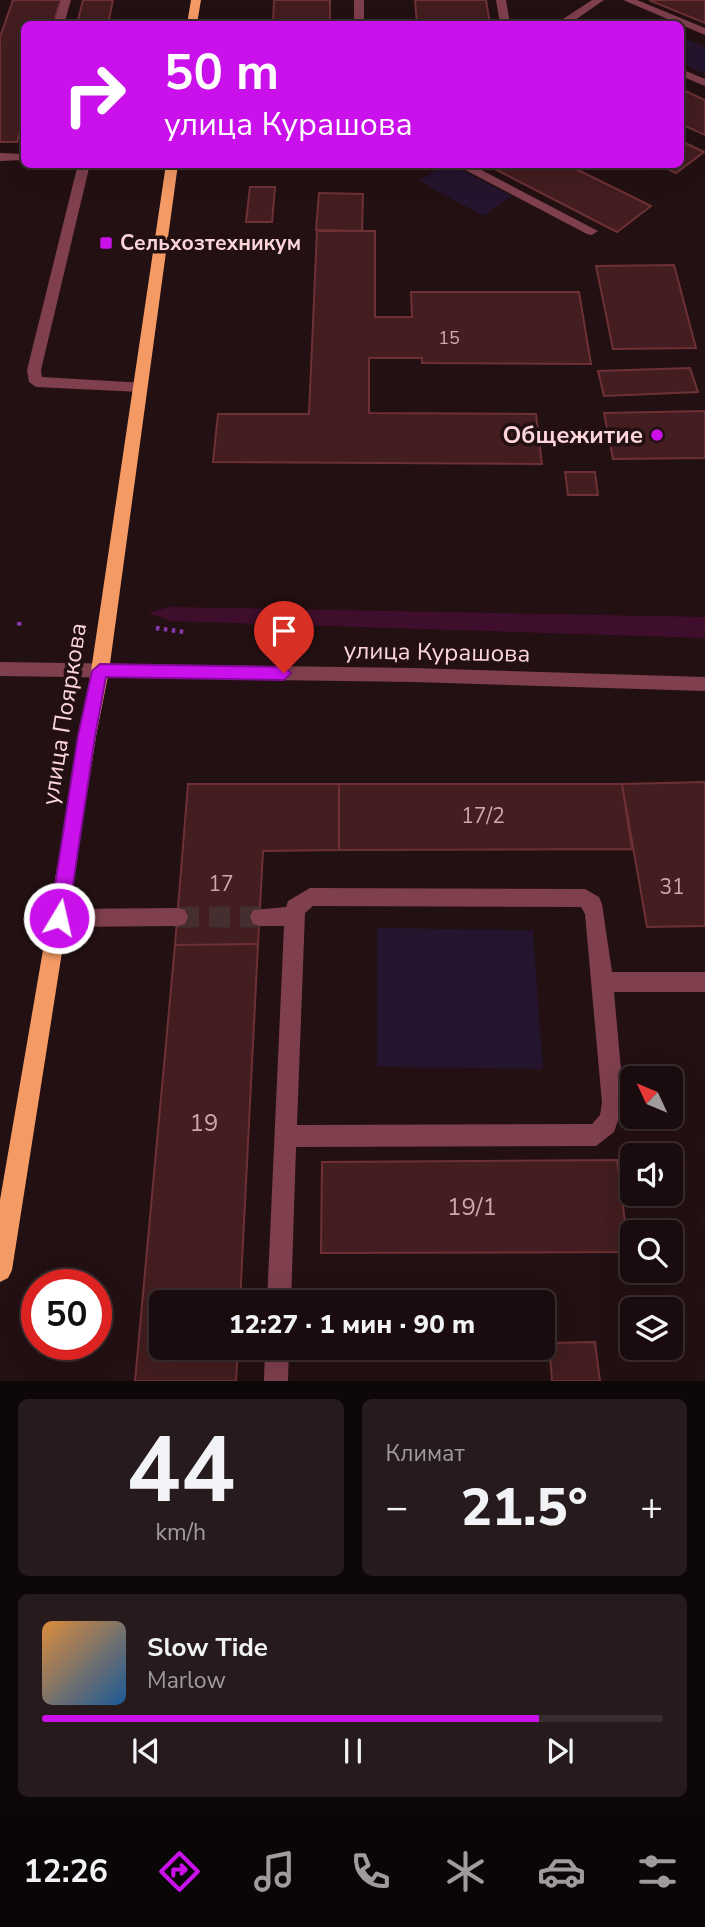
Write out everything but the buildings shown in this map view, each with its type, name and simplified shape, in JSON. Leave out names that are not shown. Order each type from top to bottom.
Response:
[{"type":"main road","points":[[192,21],[195,0]]},
{"type":"main road","name":"улица Пояркова","points":[[0,1270],[87,736],[100,671],[171,168]]},
{"type":"street","points":[[61,21],[66,0]]},
{"type":"street","points":[[359,0],[359,21]]},
{"type":"street","points":[[501,0],[504,21]]},
{"type":"street","points":[[571,21],[599,0]]},
{"type":"street","points":[[628,0],[679,21]]},
{"type":"street","points":[[684,23],[705,32]]},
{"type":"street","points":[[684,73],[705,83]]},
{"type":"street","points":[[0,158],[21,157]]},
{"type":"street","points":[[83,168],[34,370],[36,382],[140,387]]},
{"type":"street","points":[[468,168],[593,231]]},
{"type":"street","name":"улица Курашова","points":[[0,669],[413,675],[705,684]]},
{"type":"street","points":[[280,1290],[295,908],[310,897],[584,898],[592,904],[603,982],[613,1102],[611,1117],[605,1129],[596,1135],[287,1136]]},
{"type":"street","points":[[260,917],[295,916]]},
{"type":"street","points":[[59,918],[177,917]]},
{"type":"street","points":[[603,982],[705,982]]},
{"type":"street","points":[[276,1381],[277,1360]]},
{"type":"path","points":[[19,622],[20,629]]},
{"type":"path","points":[[156,628],[184,632]]},
{"type":"shaded area","points":[[684,38],[705,47],[705,74],[684,64]]},
{"type":"shaded area","points":[[440,168],[458,168],[512,196],[483,216],[419,181]]},
{"type":"shaded area","points":[[170,607],[705,617],[705,638],[171,621],[148,613]]},
{"type":"shaded area","points":[[377,928],[533,930],[543,1069],[377,1067]]},
{"type":"tunnel","points":[[178,917],[260,917]]},
{"type":"place","name":"Сельхозтехникум","points":[[106,243]]},
{"type":"place","name":"Общежитие","points":[[657,435]]},
{"type":"route","points":[[59,918],[87,736],[100,671],[284,673]]}]
